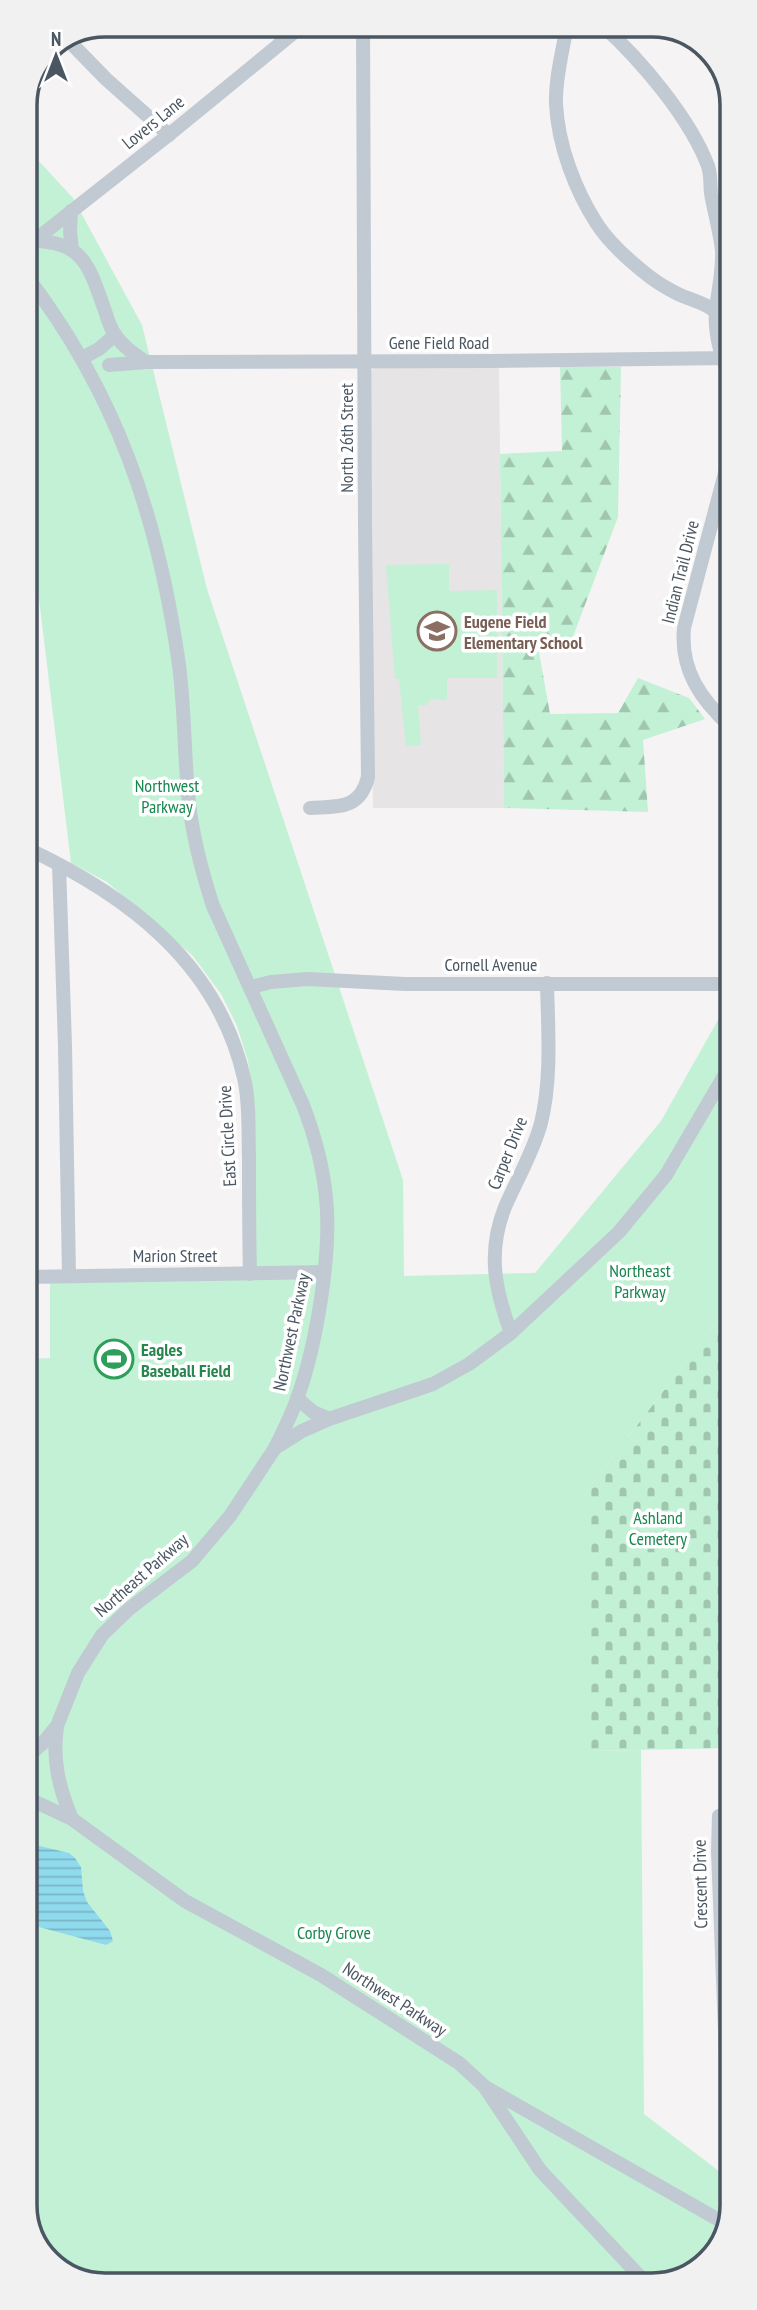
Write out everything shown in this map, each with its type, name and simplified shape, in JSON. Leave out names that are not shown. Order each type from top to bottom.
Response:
[{"type":"street","name":"Lovers Lane","points":[[37,239],[288,37]]},
{"type":"street","name":"North 26th Street","points":[[310,808],[352,803],[365,791],[368,777],[363,37]]},
{"type":"street","points":[[565,37],[558,84],[558,121],[563,145],[598,226],[631,261],[653,279],[676,293],[708,305],[716,312]]},
{"type":"street","points":[[616,37],[658,85],[693,135],[709,168],[720,239]]},
{"type":"street","points":[[73,45],[106,79],[169,135]]},
{"type":"street","points":[[71,211],[72,249]]},
{"type":"street","points":[[37,244],[57,242],[72,249],[89,269],[119,340],[119,355],[108,365],[91,373]]},
{"type":"street","points":[[720,289],[716,312],[720,330]]},
{"type":"street","name":"Northwest Parkway","points":[[37,291],[69,335],[91,373],[127,451],[156,542],[166,585],[179,666],[189,802],[196,844],[213,906],[315,1136],[327,1200],[324,1272],[311,1346],[297,1398],[275,1448]]},
{"type":"street","points":[[82,358],[119,340]]},
{"type":"street","points":[[119,340],[147,362]]},
{"type":"street","name":"Gene Field Road","points":[[108,365],[147,362],[720,358]]},
{"type":"street","name":"Indian Trail Drive","points":[[720,492],[684,628],[683,642],[688,669],[700,695],[720,717]]},
{"type":"street","name":"East Circle Drive","points":[[37,854],[89,880],[118,900],[171,945],[205,983],[222,1014],[245,1080],[250,1274]]},
{"type":"street","points":[[59,866],[69,1276]]},
{"type":"street","name":"Cornell Avenue","points":[[251,987],[271,982],[307,979],[405,984],[720,984]]},
{"type":"street","name":"Carper Drive","points":[[511,1333],[498,1297],[495,1247],[505,1208],[527,1162],[541,1123],[548,1072],[547,983]]},
{"type":"street","name":"Northeast Parkway","points":[[37,1748],[57,1726],[78,1673],[102,1634],[129,1609],[192,1560],[230,1516],[275,1448],[302,1431],[329,1419],[433,1384],[469,1364],[511,1333],[618,1232],[666,1175],[720,1083]]},
{"type":"street","name":"Marion Street","points":[[37,1276],[324,1272]]},
{"type":"street","points":[[297,1398],[313,1412],[329,1419]]},
{"type":"street","points":[[57,1726],[56,1771],[62,1796],[72,1819]]},
{"type":"street","name":"Northwest Parkway","points":[[37,1803],[72,1819],[185,1901],[321,1975],[459,2063],[484,2086],[540,2170],[637,2273]]},
{"type":"street","name":"Crescent Drive","points":[[720,1816],[720,1850]]},
{"type":"street","points":[[484,2086],[719,2220]]},
{"type":"shaded area","name":"Eugene Field Elementary School","points":[[378,366],[499,366],[504,808],[373,808],[370,374]]},
{"type":"green space","name":"Corby Grove","points":[[37,159],[73,198],[142,325],[207,589],[403,1180],[404,1276],[535,1273],[661,1121],[720,1016],[720,1317],[585,1493],[585,1751],[641,1750],[644,2114],[720,2172],[720,2214],[717,2227],[706,2247],[682,2266],[661,2273],[101,2273],[87,2271],[71,2264],[51,2247],[42,2231],[37,2214],[37,1359],[50,1358],[50,1283],[255,1279],[255,1109],[248,1061],[237,1026],[221,994],[193,956],[107,882],[71,863],[37,582]]},
{"type":"green space","points":[[560,366],[621,367],[618,517],[568,650],[539,652],[550,714],[618,713],[638,678],[689,698],[705,719],[643,740],[648,812],[504,808],[500,454],[562,451]]},
{"type":"green space","points":[[449,564],[449,591],[497,590],[497,678],[447,678],[447,700],[431,699],[426,705],[418,706],[421,745],[406,746],[399,679],[395,679],[386,565]]},
{"type":"green space","name":"Ashland Cemetery","points":[[720,1317],[720,1748],[585,1751],[585,1493]]},
{"type":"water","points":[[37,1845],[69,1853],[75,1858],[81,1867],[87,1902],[110,1931],[113,1941],[106,1945],[39,1927]]},
{"type":"place","name":"Eugene Field Elementary School","points":[[437,631]]},
{"type":"place","name":"Eagles Baseball Field","points":[[114,1359]]}]
